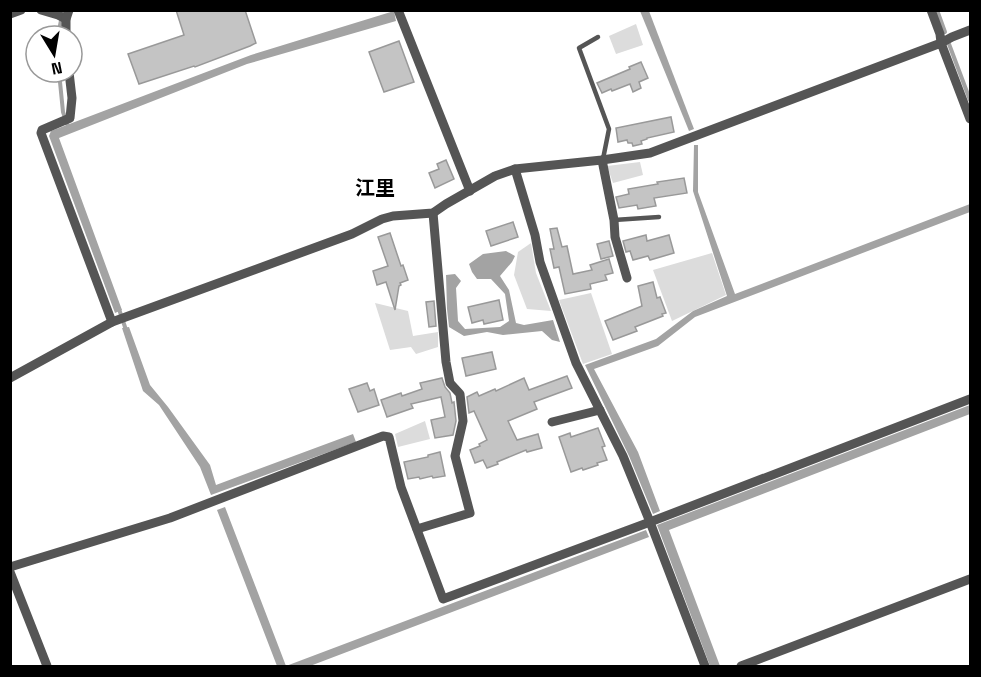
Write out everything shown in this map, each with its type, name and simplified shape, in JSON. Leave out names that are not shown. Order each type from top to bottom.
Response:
[{"type":"street","points":[[10,14],[21,10]]},
{"type":"street","points":[[41,10],[64,15]]},
{"type":"street","points":[[931,10],[970,119]]},
{"type":"street","points":[[400,15],[470,191]]},
{"type":"street","points":[[10,378],[119,319],[352,234],[381,219],[433,213],[495,176],[515,169],[650,153],[970,30]]},
{"type":"street","points":[[70,84],[72,98],[65,120],[42,130],[41,133],[119,319]]},
{"type":"street","points":[[602,160],[614,220],[615,237],[627,278]]},
{"type":"street","points":[[515,169],[535,235],[540,262],[576,363],[656,520],[705,666]]},
{"type":"street","points":[[417,530],[470,513],[455,456],[463,421],[460,394],[450,383],[446,362],[433,213]]},
{"type":"street","points":[[10,567],[170,518],[383,436],[389,437],[401,487],[443,599],[970,399]]},
{"type":"street","points":[[552,422],[600,410]]},
{"type":"street","points":[[10,572],[47,666]]},
{"type":"street","points":[[741,666],[970,579]]},
{"type":"lane","points":[[598,38],[579,48],[609,129],[602,160]]},
{"type":"lane","points":[[614,220],[658,218]]},
{"type":"shaded area","points":[[394,11],[396,21],[247,64],[59,138],[122,310],[115,313],[49,136],[51,131],[251,55]]},
{"type":"shaded area","points":[[640,11],[649,11],[694,129],[689,131]]},
{"type":"shaded area","points":[[636,24],[643,45],[616,54],[609,36]]},
{"type":"shaded area","points":[[694,145],[698,145],[698,192],[735,294],[970,204],[970,212],[695,317],[658,346],[594,369],[638,452],[660,511],[653,514],[629,456],[585,365],[656,339],[693,311],[727,296],[693,191]]},
{"type":"shaded area","points":[[640,162],[643,175],[613,183],[607,166]]},
{"type":"shaded area","points":[[531,243],[536,273],[551,311],[527,309],[514,275],[518,252]]},
{"type":"shaded area","points":[[506,251],[515,256],[500,276],[509,290],[516,323],[524,325],[553,320],[560,342],[552,340],[542,331],[503,335],[487,332],[464,336],[449,327],[446,275],[455,274],[461,281],[456,288],[458,321],[465,329],[500,327],[509,321],[505,294],[491,279],[477,279],[469,264],[483,254]]},
{"type":"shaded area","points":[[712,253],[726,295],[672,321],[653,270]]},
{"type":"shaded area","points":[[591,293],[612,354],[583,364],[559,300]]},
{"type":"shaded area","points":[[375,303],[408,311],[413,336],[438,332],[438,347],[416,354],[411,347],[390,350]]},
{"type":"shaded area","points":[[129,327],[150,385],[210,465],[216,485],[353,434],[356,442],[211,495],[200,467],[159,405],[143,391],[122,328]]},
{"type":"shaded area","points":[[970,405],[970,414],[669,530],[720,666],[710,666],[657,525]]},
{"type":"shaded area","points":[[425,421],[430,439],[398,447],[395,434]]},
{"type":"shaded area","points":[[225,507],[286,666],[277,666],[217,510]]},
{"type":"shaded area","points":[[646,530],[649,537],[310,666],[286,666]]},
{"type":"building","points":[[176,10],[245,10],[256,43],[195,67],[139,84],[128,54],[184,35]]},
{"type":"building","points":[[399,41],[414,82],[384,92],[369,52]]},
{"type":"building","points":[[641,62],[648,78],[639,82],[641,88],[633,92],[630,84],[602,93],[597,83]]},
{"type":"building","points":[[671,117],[674,132],[647,138],[641,141],[642,144],[633,146],[627,140],[618,142],[616,128]]},
{"type":"building","points":[[446,160],[454,179],[435,188],[429,173],[439,169],[437,164]]},
{"type":"building","points":[[684,178],[687,193],[654,198],[656,206],[638,209],[637,205],[619,208],[616,197],[629,194],[628,189]]},
{"type":"building","points":[[513,222],[518,237],[491,246],[486,231]]},
{"type":"building","points":[[557,228],[562,247],[567,246],[573,274],[592,270],[590,265],[609,259],[613,273],[605,275],[607,280],[590,284],[591,289],[565,294],[559,267],[554,268],[550,249],[554,249],[550,229]]},
{"type":"building","points":[[390,233],[408,280],[400,283],[395,310],[386,282],[377,285],[373,271],[388,266],[378,237]]},
{"type":"building","points":[[646,235],[647,241],[669,235],[674,253],[650,260],[648,256],[633,260],[630,251],[626,252],[623,241]]},
{"type":"building","points":[[609,241],[613,256],[601,259],[597,244]]},
{"type":"building","points":[[653,282],[657,298],[660,297],[666,313],[635,327],[637,331],[613,340],[605,321],[642,306],[638,286]]},
{"type":"building","points":[[499,300],[503,320],[484,324],[483,320],[472,323],[468,307]]},
{"type":"building","points":[[434,301],[436,326],[429,327],[426,302]]},
{"type":"building","points":[[492,352],[496,369],[466,376],[462,358]]},
{"type":"building","points":[[567,376],[572,388],[534,402],[537,409],[508,421],[517,440],[538,434],[542,448],[527,452],[526,450],[487,468],[483,460],[475,463],[470,450],[487,440],[474,411],[469,413],[467,397],[477,392],[479,396],[495,389],[496,391],[524,378],[529,390]]},
{"type":"building","points":[[442,378],[450,393],[452,403],[454,402],[456,421],[453,435],[435,438],[431,420],[445,417],[441,397],[411,404],[413,408],[387,417],[381,400],[422,389],[420,383]]},
{"type":"building","points":[[367,383],[370,391],[374,389],[379,405],[358,412],[349,389]]},
{"type":"building","points":[[598,428],[605,446],[602,447],[607,460],[583,470],[582,468],[571,472],[559,437],[570,433],[571,437]]},
{"type":"building","points":[[440,452],[445,476],[408,479],[404,462]]},
{"type":"waterway","points":[[60,24],[63,10]]},
{"type":"waterway","points":[[937,10],[945,32]]},
{"type":"waterway","points":[[949,44],[970,100]]},
{"type":"waterway","points":[[60,84],[63,112],[69,129]]},
{"type":"waterway","points":[[119,309],[127,333]]},
{"type":"district","name":"江里","points":[[375,188]]}]
